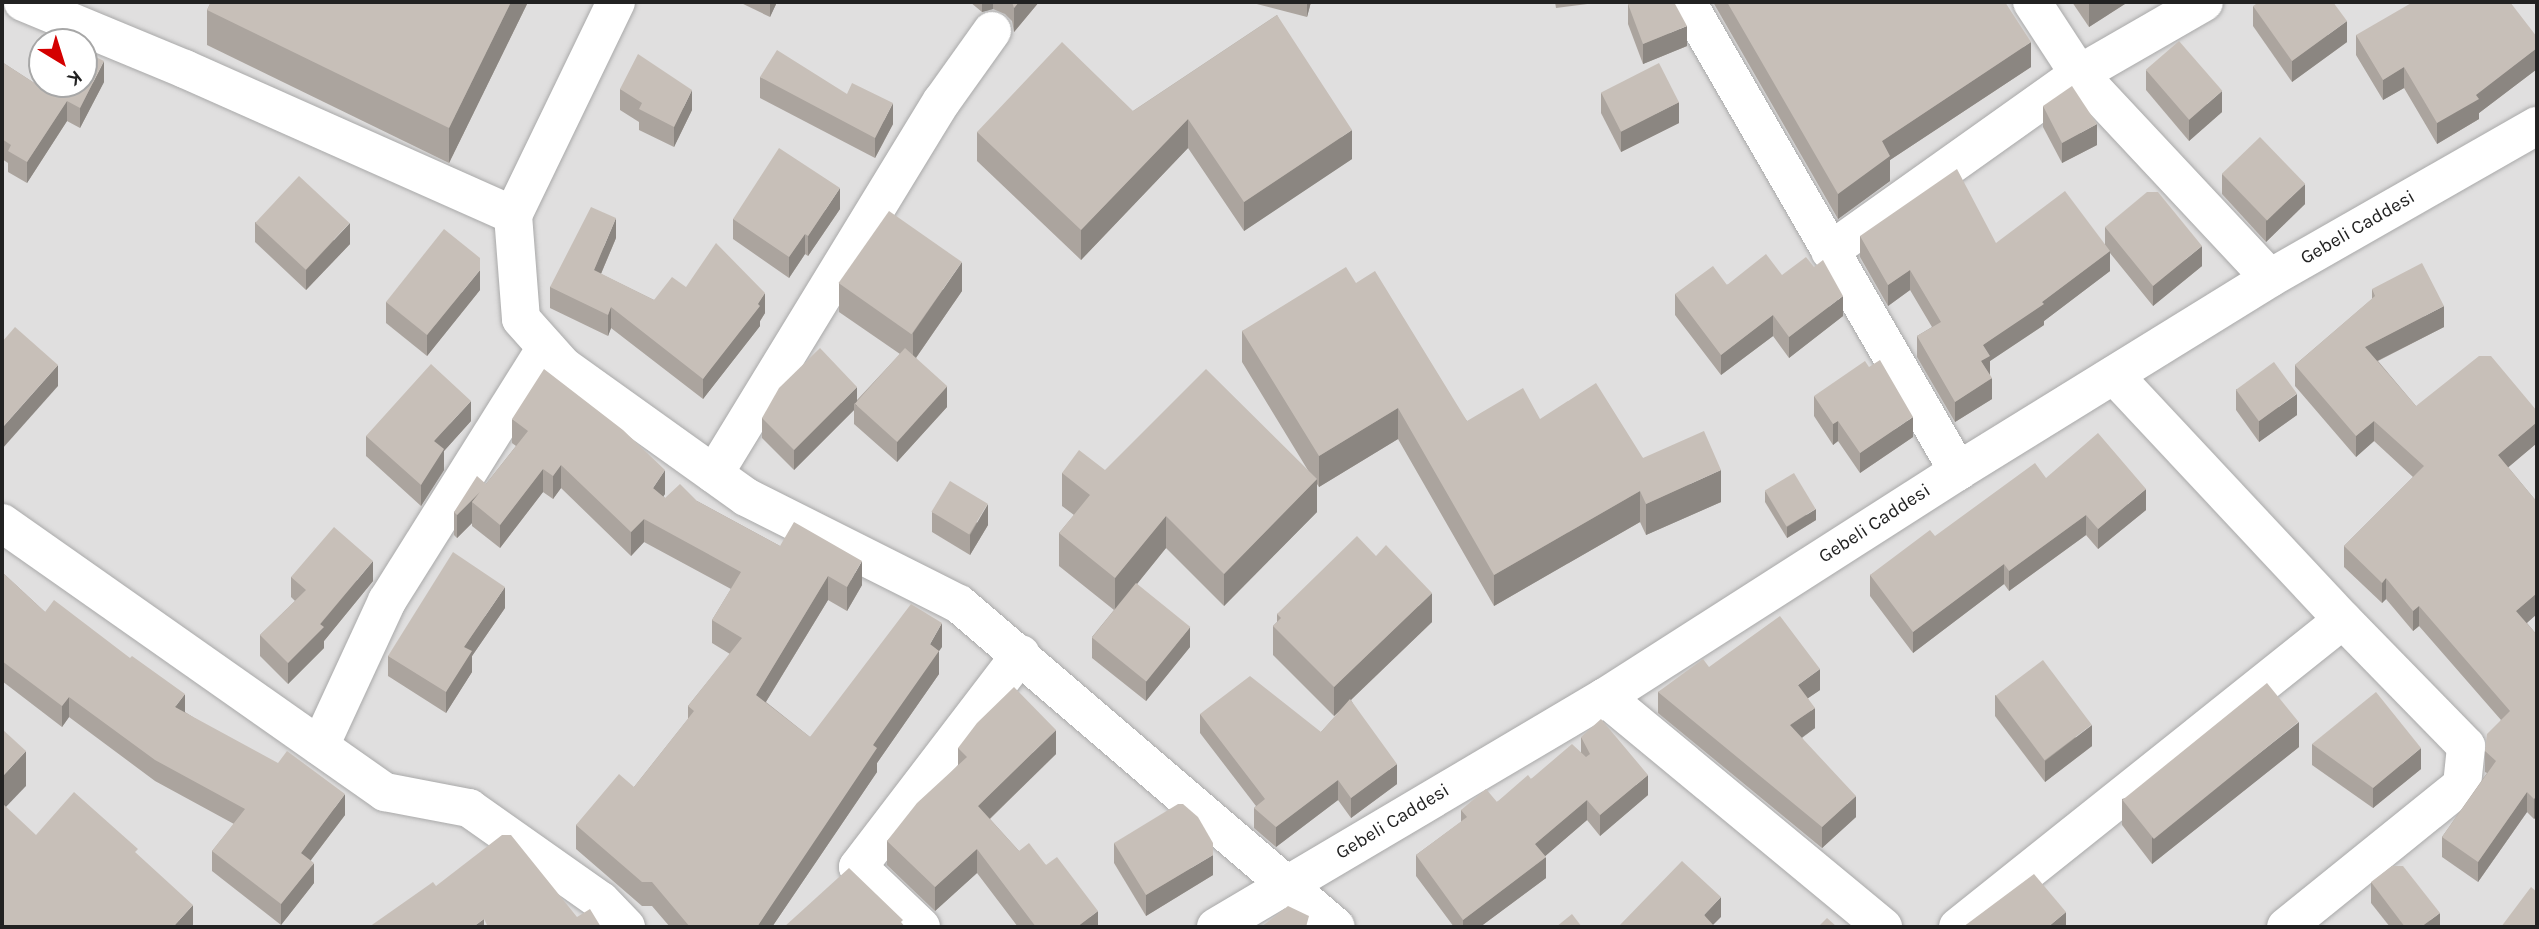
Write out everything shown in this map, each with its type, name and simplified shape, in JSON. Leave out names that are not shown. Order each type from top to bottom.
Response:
[{"type":"street","points":[[23,2],[185,69],[513,215]]},
{"type":"street","points":[[617,2],[513,215],[521,319],[563,366],[747,497],[959,604],[1336,927]]},
{"type":"street","points":[[1687,2],[1958,471]]},
{"type":"street","points":[[2032,2],[2079,74],[2270,278]]},
{"type":"street","points":[[1830,251],[2079,74],[2204,2]]},
{"type":"street","points":[[714,474],[942,101],[992,31]]},
{"type":"street","name":"Gebeli Caddesi","points":[[1216,927],[1605,697],[1958,471],[2270,278],[2537,126]]},
{"type":"street","points":[[320,746],[387,601],[546,348]]},
{"type":"street","points":[[2114,375],[2343,620],[2466,746],[2462,785],[2286,927]]},
{"type":"street","points":[[2,523],[385,792],[470,808],[601,901],[626,927]]},
{"type":"street","points":[[1958,927],[2343,620]]},
{"type":"street","points":[[921,927],[858,867],[1020,654]]},
{"type":"street","points":[[1605,697],[1883,927]]},
{"type":"shaded area","points":[[2,2],[2537,2],[2537,927],[2,927]]},
{"type":"building","points":[[211,2],[511,2],[449,128],[207,10]]},
{"type":"building","points":[[1674,2],[1687,26],[1643,44],[1628,4]]},
{"type":"building","points":[[1727,2],[2005,2],[2031,42],[1882,141],[1890,156],[1838,194]]},
{"type":"building","points":[[2259,2],[2333,2],[2347,21],[2292,61],[2253,6]]},
{"type":"building","points":[[2413,2],[2510,2],[2537,37],[2537,48],[2476,95],[2479,99],[2437,123],[2404,67],[2383,80],[2356,35]]},
{"type":"building","points":[[1277,15],[1352,130],[1244,202],[1188,119],[1081,230],[977,132],[1062,42],[1133,111]]},
{"type":"building","points":[[2179,41],[2222,91],[2189,120],[2146,70]]},
{"type":"building","points":[[777,50],[847,94],[852,83],[893,103],[875,138],[760,77]]},
{"type":"building","points":[[638,54],[692,90],[674,127],[639,109],[642,103],[620,89]]},
{"type":"building","points":[[98,58],[104,61],[98,73]]},
{"type":"building","points":[[2,62],[28,79],[28,98],[85,98],[80,108],[67,101],[27,162],[8,151],[11,145],[2,139]]},
{"type":"building","points":[[1659,63],[1679,102],[1621,132],[1601,93]]},
{"type":"building","points":[[2072,86],[2097,124],[2062,143],[2043,106]]},
{"type":"building","points":[[2260,137],[2305,184],[2267,221],[2222,174]]},
{"type":"building","points":[[779,148],[840,188],[808,236],[805,234],[789,257],[733,219]]},
{"type":"building","points":[[1957,169],[1996,243],[2065,191],[2110,251],[2042,302],[2044,304],[1983,345],[1990,356],[1981,361],[1992,378],[1955,402],[1917,336],[1941,322],[1910,270],[1888,285],[1860,236]]},
{"type":"building","points":[[299,176],[349,223],[306,270],[255,223]]},
{"type":"building","points":[[2147,192],[2158,192],[2202,246],[2153,286],[2105,227]]},
{"type":"building","points":[[591,207],[616,218],[594,270],[654,300],[672,277],[686,287],[716,243],[765,293],[758,304],[760,306],[703,379],[611,307],[608,315],[550,287]]},
{"type":"building","points":[[889,211],[962,262],[911,334],[839,283]]},
{"type":"building","points":[[444,229],[480,258],[480,270],[427,335],[386,302]]},
{"type":"building","points":[[1766,254],[1782,275],[1806,257],[1814,267],[1823,260],[1843,296],[1789,337],[1773,315],[1721,355],[1675,294],[1713,266],[1727,285]]},
{"type":"building","points":[[2422,263],[2444,306],[2365,347],[2416,406],[2479,356],[2491,356],[2537,411],[2537,422],[2498,455],[2537,502],[2537,593],[2516,611],[2537,635],[2537,795],[2534,799],[2527,792],[2478,862],[2442,837],[2496,761],[2485,751],[2487,734],[2510,711],[2419,606],[2413,611],[2386,578],[2382,583],[2344,546],[2424,466],[2374,421],[2356,436],[2295,365],[2375,296],[2372,289]]},
{"type":"building","points":[[1346,267],[1356,283],[1375,271],[1467,421],[1523,388],[1540,419],[1596,383],[1643,458],[1704,431],[1721,470],[1646,504],[1640,491],[1494,575],[1398,408],[1319,456],[1242,331]]},
{"type":"building","points":[[15,327],[58,365],[2,428],[2,342]]},
{"type":"building","points":[[820,348],[857,387],[794,450],[762,418],[779,388]]},
{"type":"building","points":[[905,348],[947,386],[897,442],[855,404]]},
{"type":"building","points":[[1880,360],[1913,417],[1860,453],[1838,421],[1833,424],[1814,396],[1865,361],[1869,367]]},
{"type":"building","points":[[2274,362],[2297,394],[2259,421],[2236,390]]},
{"type":"building","points":[[431,364],[471,401],[434,441],[444,449],[421,485],[366,436]]},
{"type":"building","points":[[544,369],[623,430],[665,470],[653,488],[665,498],[680,484],[697,501],[780,546],[794,522],[862,561],[847,587],[828,576],[756,695],[810,737],[911,604],[942,623],[930,644],[939,651],[873,745],[877,748],[757,927],[690,927],[652,882],[642,882],[576,825],[619,774],[634,787],[694,711],[688,706],[742,638],[712,620],[741,572],[644,519],[631,532],[561,465],[553,476],[543,469],[500,525],[472,502],[480,492],[457,515],[454,512],[477,476],[486,484],[528,431],[512,419]]},
{"type":"building","points":[[1206,369],[1317,479],[1224,574],[1166,516],[1115,578],[1059,533],[1090,495],[1062,473],[1079,450],[1105,470]]},
{"type":"building","points":[[2098,433],[2146,489],[2098,529],[2086,515],[2009,571],[2004,564],[1913,632],[1870,575],[1930,530],[1935,536],[2035,463],[2046,478]]},
{"type":"building","points":[[1794,473],[1816,509],[1786,527],[1765,491]]},
{"type":"building","points":[[950,481],[988,504],[969,535],[931,512]]},
{"type":"building","points":[[334,527],[373,561],[320,624],[324,627],[288,663],[260,635],[306,590],[291,577]]},
{"type":"building","points":[[1357,536],[1376,556],[1386,545],[1432,593],[1334,687],[1273,626],[1281,618],[1277,614]]},
{"type":"building","points":[[453,552],[505,587],[464,647],[472,651],[446,692],[388,656]]},
{"type":"building","points":[[2,572],[45,612],[54,600],[130,658],[132,656],[185,694],[175,707],[278,763],[287,751],[345,794],[301,853],[314,863],[281,904],[212,851],[245,809],[155,760],[69,697],[62,706],[2,661]]},
{"type":"building","points":[[1136,583],[1190,627],[1146,681],[1092,637]]},
{"type":"building","points":[[1780,616],[1820,669],[1798,685],[1815,708],[1790,725],[1856,796],[1822,827],[1658,692],[1703,659],[1709,667]]},
{"type":"building","points":[[2043,660],[2092,725],[2045,760],[1996,696]]},
{"type":"building","points":[[1250,676],[1321,732],[1350,699],[1397,764],[1351,798],[1338,780],[1276,827],[1254,808],[1265,799],[1200,714]]},
{"type":"building","points":[[2267,683],[2298,722],[2154,839],[2122,800]]},
{"type":"building","points":[[1014,687],[1056,730],[978,806],[1019,851],[1029,843],[1046,865],[1057,857],[1098,911],[1077,927],[1036,927],[977,849],[935,887],[887,841],[917,803],[967,757],[958,748],[977,723]]},
{"type":"building","points":[[2376,692],[2421,748],[2373,788],[2312,744]]},
{"type":"building","points":[[1601,719],[1648,775],[1600,815],[1587,800],[1535,844],[1546,857],[1463,920],[1416,855],[1467,817],[1461,810],[1486,789],[1497,802],[1528,775],[1531,779],[1572,744],[1586,757],[1590,754],[1581,737]]},
{"type":"building","points":[[2,729],[26,751],[2,777]]},
{"type":"building","points":[[74,792],[138,849],[135,852],[193,905],[173,927],[2,927],[2,803],[36,835]]},
{"type":"building","points":[[1178,804],[1183,804],[1198,817],[1213,843],[1213,855],[1146,895],[1114,843]]},
{"type":"building","points":[[502,835],[511,835],[577,917],[590,909],[601,927],[488,927],[484,919],[473,927],[369,927],[433,882],[436,886]]},
{"type":"building","points":[[1682,861],[1721,897],[1704,915],[1715,927],[1618,927]]},
{"type":"building","points":[[2392,866],[2403,866],[2440,913],[2421,927],[2405,927],[2371,882]]},
{"type":"building","points":[[849,868],[903,920],[901,922],[905,927],[784,927]]},
{"type":"building","points":[[2034,874],[2066,912],[2048,927],[1963,927]]},
{"type":"building","points":[[2531,887],[2537,892],[2537,927],[2501,927]]},
{"type":"building","points":[[1288,906],[1309,916],[1306,927],[1261,927]]},
{"type":"building","points":[[1572,914],[1582,927],[1556,927]]},
{"type":"building","points":[[1827,918],[1837,927],[1818,927]]}]
